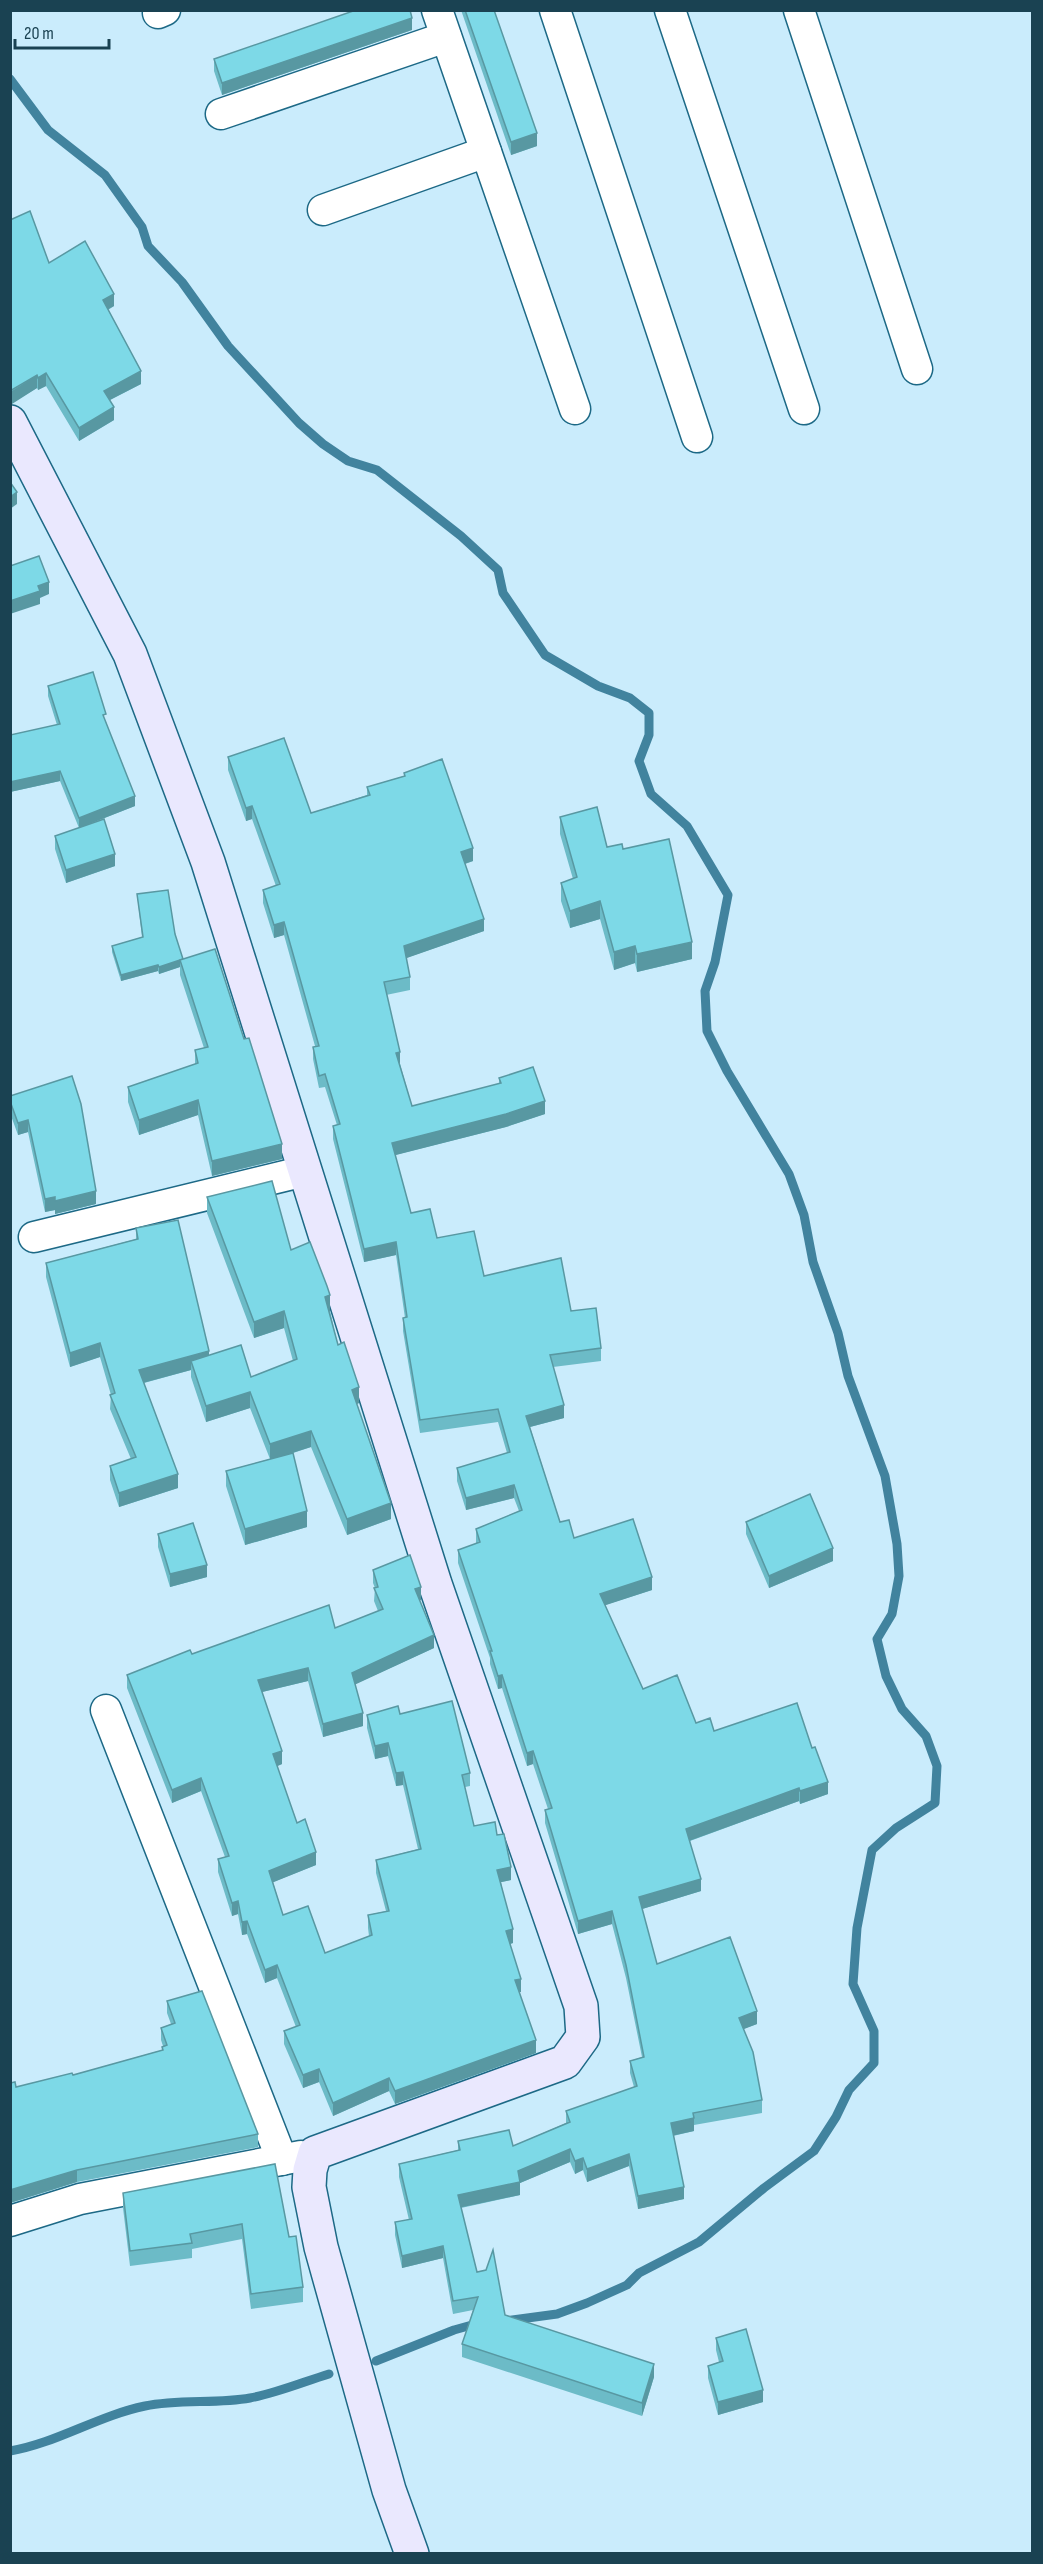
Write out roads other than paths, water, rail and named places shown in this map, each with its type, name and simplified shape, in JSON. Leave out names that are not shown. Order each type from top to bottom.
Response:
[{"type":"street","points":[[555,10],[697,436]]},
{"type":"street","points":[[670,10],[804,410]]},
{"type":"street","points":[[799,10],[917,369]]},
{"type":"street","points":[[221,114],[441,24],[575,409]]},
{"type":"street","points":[[323,210],[486,152]]},
{"type":"street","points":[[10,422],[130,654],[208,862],[435,1584],[581,2006],[583,2037],[565,2062],[315,2153],[80,2199],[10,2221]]},
{"type":"street","points":[[34,1237],[305,1171]]},
{"type":"street","points":[[106,1710],[282,2160]]},
{"type":"street","points":[[315,2153],[310,2170],[309,2187],[321,2247],[389,2490],[412,2553]]},
{"type":"waterway","points":[[10,79],[48,130],[105,175],[142,227],[148,246],[182,282],[228,346],[299,423],[323,444],[348,461],[377,470],[461,536],[498,570],[503,593],[545,655],[598,686],[630,698],[649,713],[649,735],[639,761],[651,794],[687,826],[728,895],[715,962],[705,991],[707,1031],[727,1071],[789,1174],[804,1215],[813,1262],[838,1333],[848,1376],[885,1476],[897,1544],[899,1576],[892,1614],[877,1639],[886,1676],[902,1709],[926,1736],[937,1766],[935,1803],[896,1828],[872,1850],[857,1928],[853,1984],[874,2031],[874,2063],[849,2090],[836,2117],[814,2151],[764,2188],[699,2242],[639,2273],[627,2285],[587,2303],[557,2314],[505,2321]]},
{"type":"waterway","points":[[376,2361],[454,2330],[479,2323]]},
{"type":"waterway","points":[[10,2451],[44,2442],[127,2410],[171,2403],[250,2398],[329,2374]]}]
